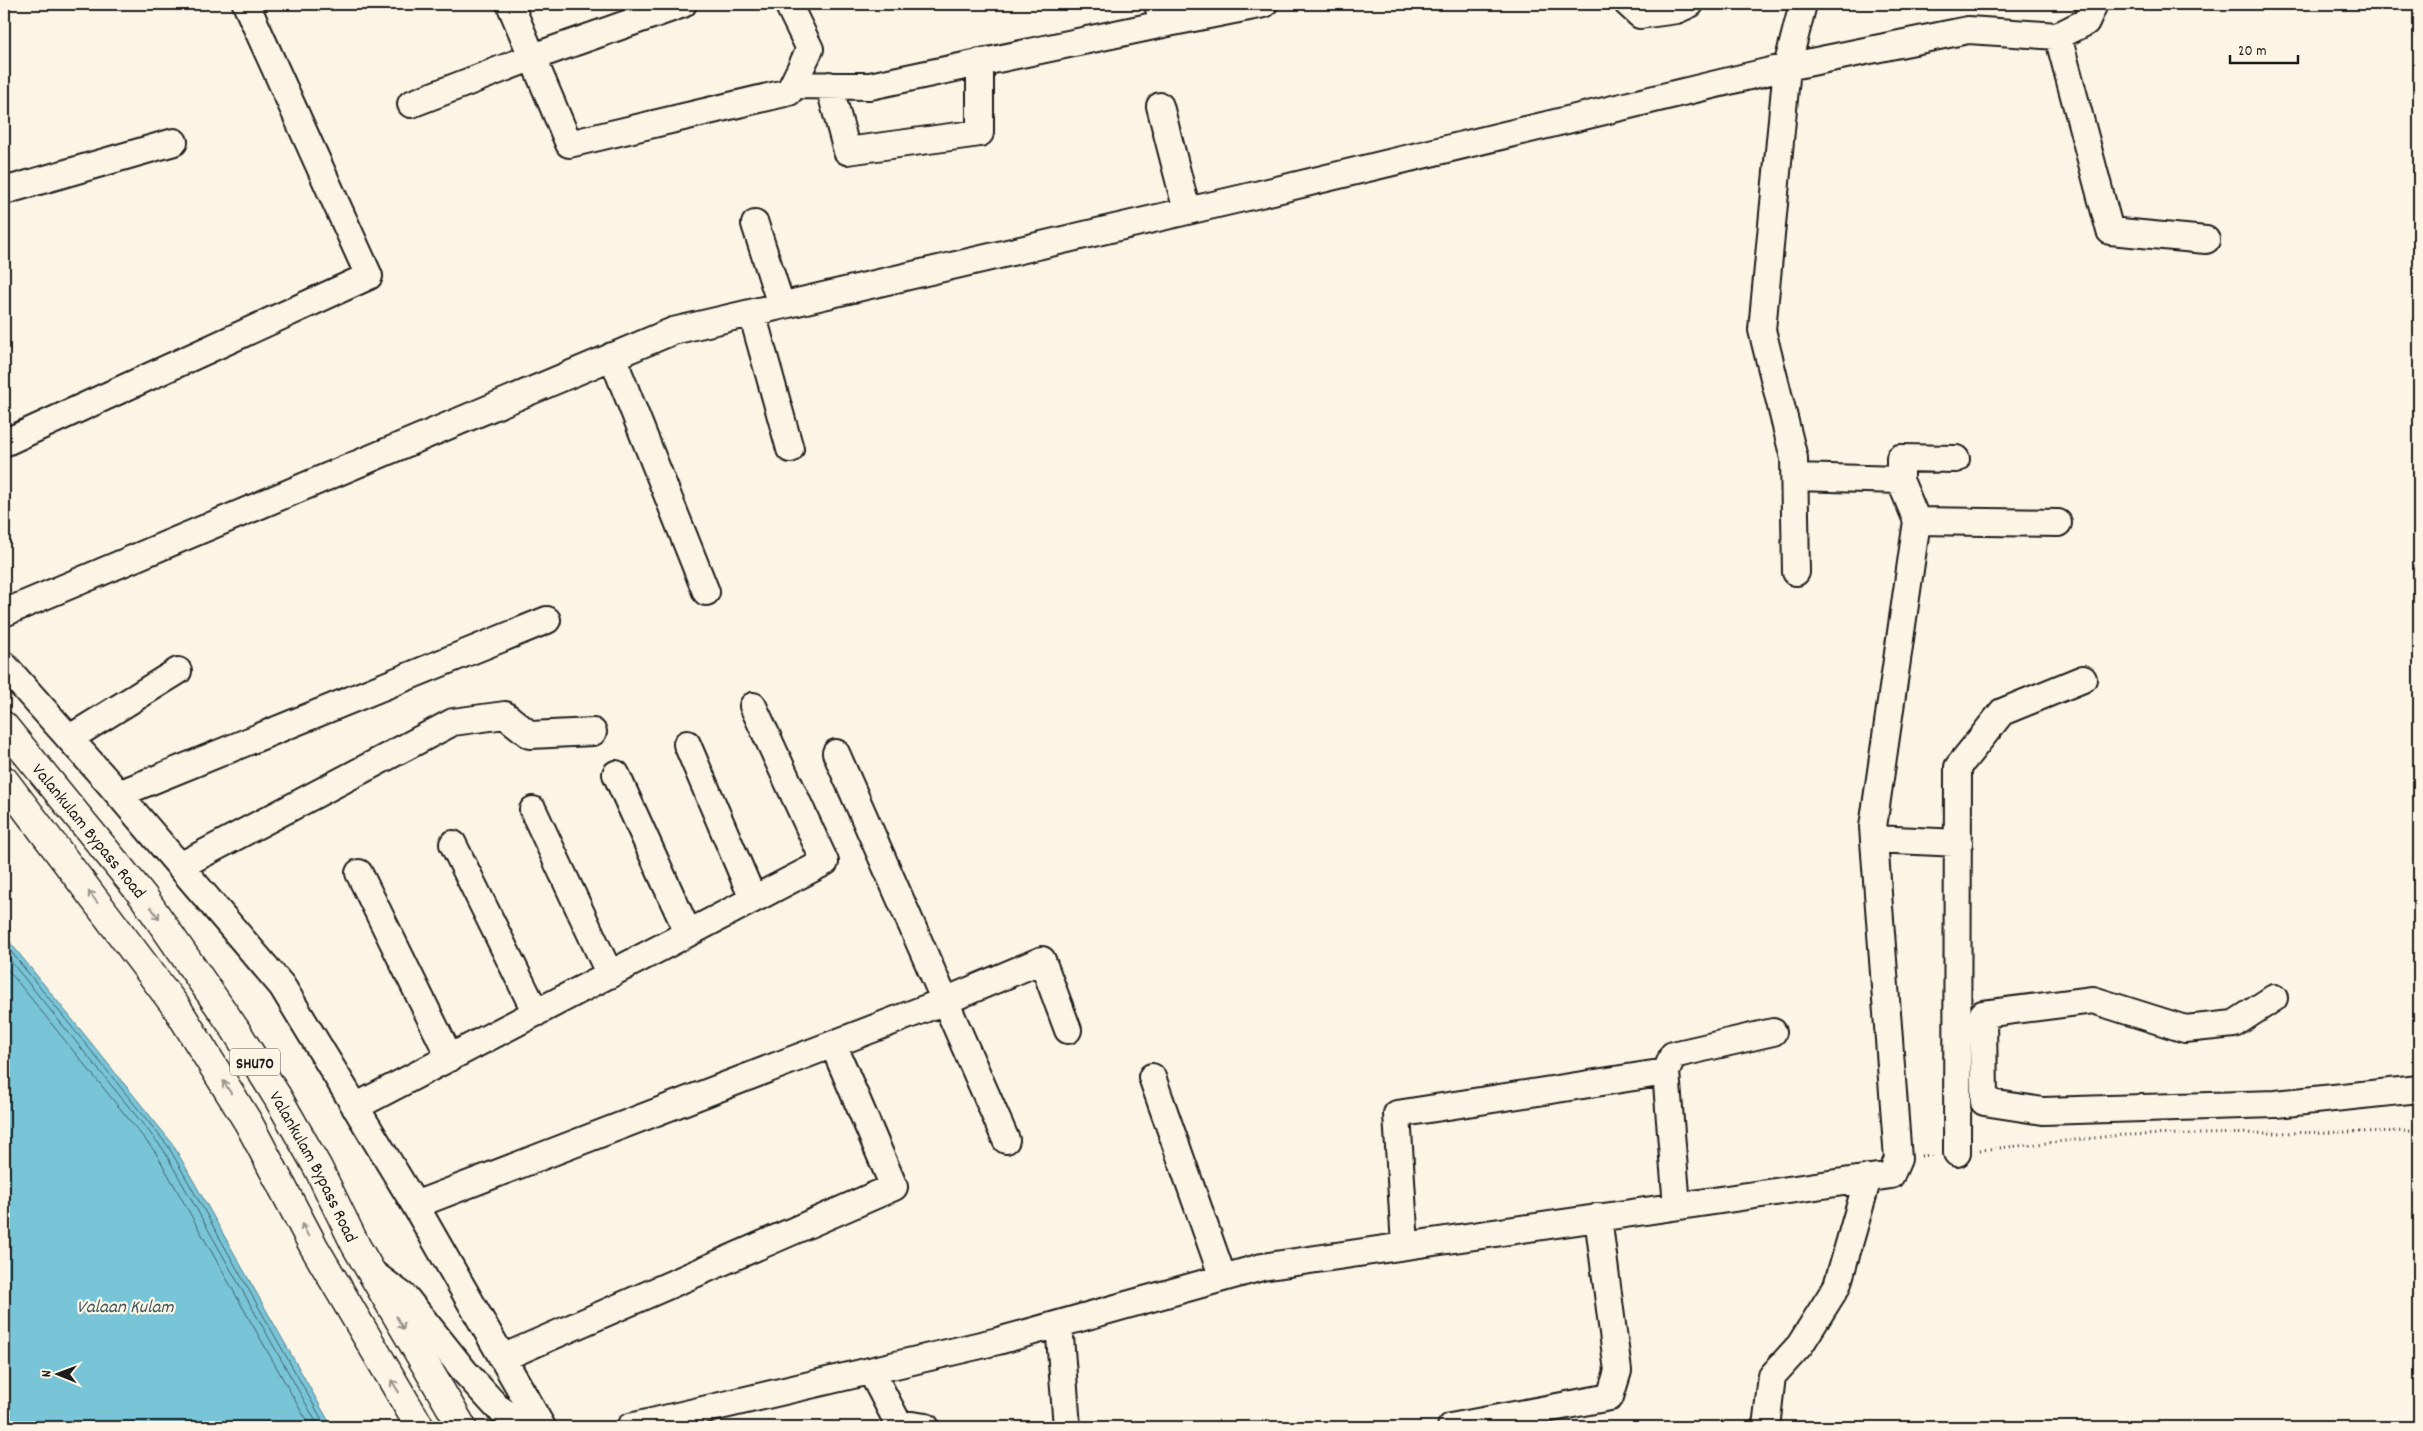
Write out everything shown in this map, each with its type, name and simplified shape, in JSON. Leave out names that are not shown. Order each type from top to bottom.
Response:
[{"type":"main road","name":"Valankulam Bypass Road","points":[[4,726],[143,896],[230,1021],[278,1098],[318,1168],[356,1246],[462,1427]]},
{"type":"main road","name":"Valankulam Bypass Road","points":[[4,780],[177,1008],[248,1122],[325,1267],[420,1427]]},
{"type":"main road","points":[[325,1267],[356,1246]]},
{"type":"street","points":[[4,443],[369,276],[246,4]]},
{"type":"street","points":[[510,4],[569,144],[790,92],[810,49],[796,5]]},
{"type":"street","points":[[411,104],[532,57],[683,4]]},
{"type":"street","points":[[793,84],[870,86],[980,62],[1160,14],[1264,4]]},
{"type":"street","points":[[1628,4],[1640,15],[1677,10],[1690,4]]},
{"type":"street","points":[[1796,572],[1794,458],[1762,330],[1787,67],[1803,4]]},
{"type":"street","points":[[4,613],[672,331],[1187,211],[1787,67],[1968,30],[2058,36],[2086,22],[2094,4]]},
{"type":"street","points":[[2058,36],[2110,232],[2206,240]]},
{"type":"street","points":[[829,85],[847,151],[980,133],[980,62]]},
{"type":"street","points":[[1160,106],[1187,211]]},
{"type":"street","points":[[4,191],[174,142]]},
{"type":"street","points":[[755,224],[781,305]]},
{"type":"street","points":[[752,312],[790,449]]},
{"type":"street","points":[[612,356],[706,592]]},
{"type":"street","points":[[630,1427],[998,1341],[1262,1266],[1891,1175],[1898,1159],[1873,828],[1918,521],[1900,480],[1900,458],[1956,459]]},
{"type":"street","points":[[1795,477],[1900,480]]},
{"type":"street","points":[[1918,521],[2058,522]]},
{"type":"street","points":[[119,794],[547,620]]},
{"type":"street","points":[[4,665],[119,794],[282,986],[415,1205],[542,1427]]},
{"type":"street","points":[[70,738],[178,671]]},
{"type":"street","points":[[1957,1152],[1958,767],[2002,712],[2083,679]]},
{"type":"street","points":[[355,1107],[825,862],[753,706]]},
{"type":"street","points":[[180,866],[453,722],[505,715],[530,735],[593,732]]},
{"type":"street","points":[[686,744],[753,900]]},
{"type":"street","points":[[836,753],[1006,1140]]},
{"type":"street","points":[[616,774],[688,933]]},
{"type":"street","points":[[533,810],[610,974]]},
{"type":"street","points":[[1874,839],[1959,843]]},
{"type":"street","points":[[453,844],[536,1013]]},
{"type":"street","points":[[359,873],[450,1058]]},
{"type":"street","points":[[415,1205],[945,1001],[1042,960],[1068,1030]]},
{"type":"street","points":[[2274,998],[2234,1024],[2185,1028],[2093,1000],[1983,1014],[1984,1102],[2053,1111],[2276,1104],[2419,1089]]},
{"type":"street","points":[[1677,1206],[1666,1072],[1673,1055],[1773,1032]]},
{"type":"street","points":[[502,1358],[894,1187],[833,1044]]},
{"type":"street","points":[[1405,1246],[1397,1114],[1666,1072]]},
{"type":"street","points":[[1152,1077],[1223,1278]]},
{"type":"street","points":[[1766,1427],[1772,1376],[1800,1345],[1837,1286],[1868,1178]]},
{"type":"street","points":[[1451,1427],[1610,1397],[1618,1371],[1598,1217]]},
{"type":"street","points":[[371,1272],[406,1298],[465,1372],[497,1407],[527,1427]]},
{"type":"street","points":[[1059,1324],[1066,1427]]},
{"type":"street","points":[[871,1371],[898,1423],[926,1427]]},
{"type":"path","points":[[1898,1159],[2122,1135],[2419,1131]]},
{"type":"water","name":"Valaan Kulam","points":[[4,935],[172,1143],[332,1427],[4,1427]]}]
